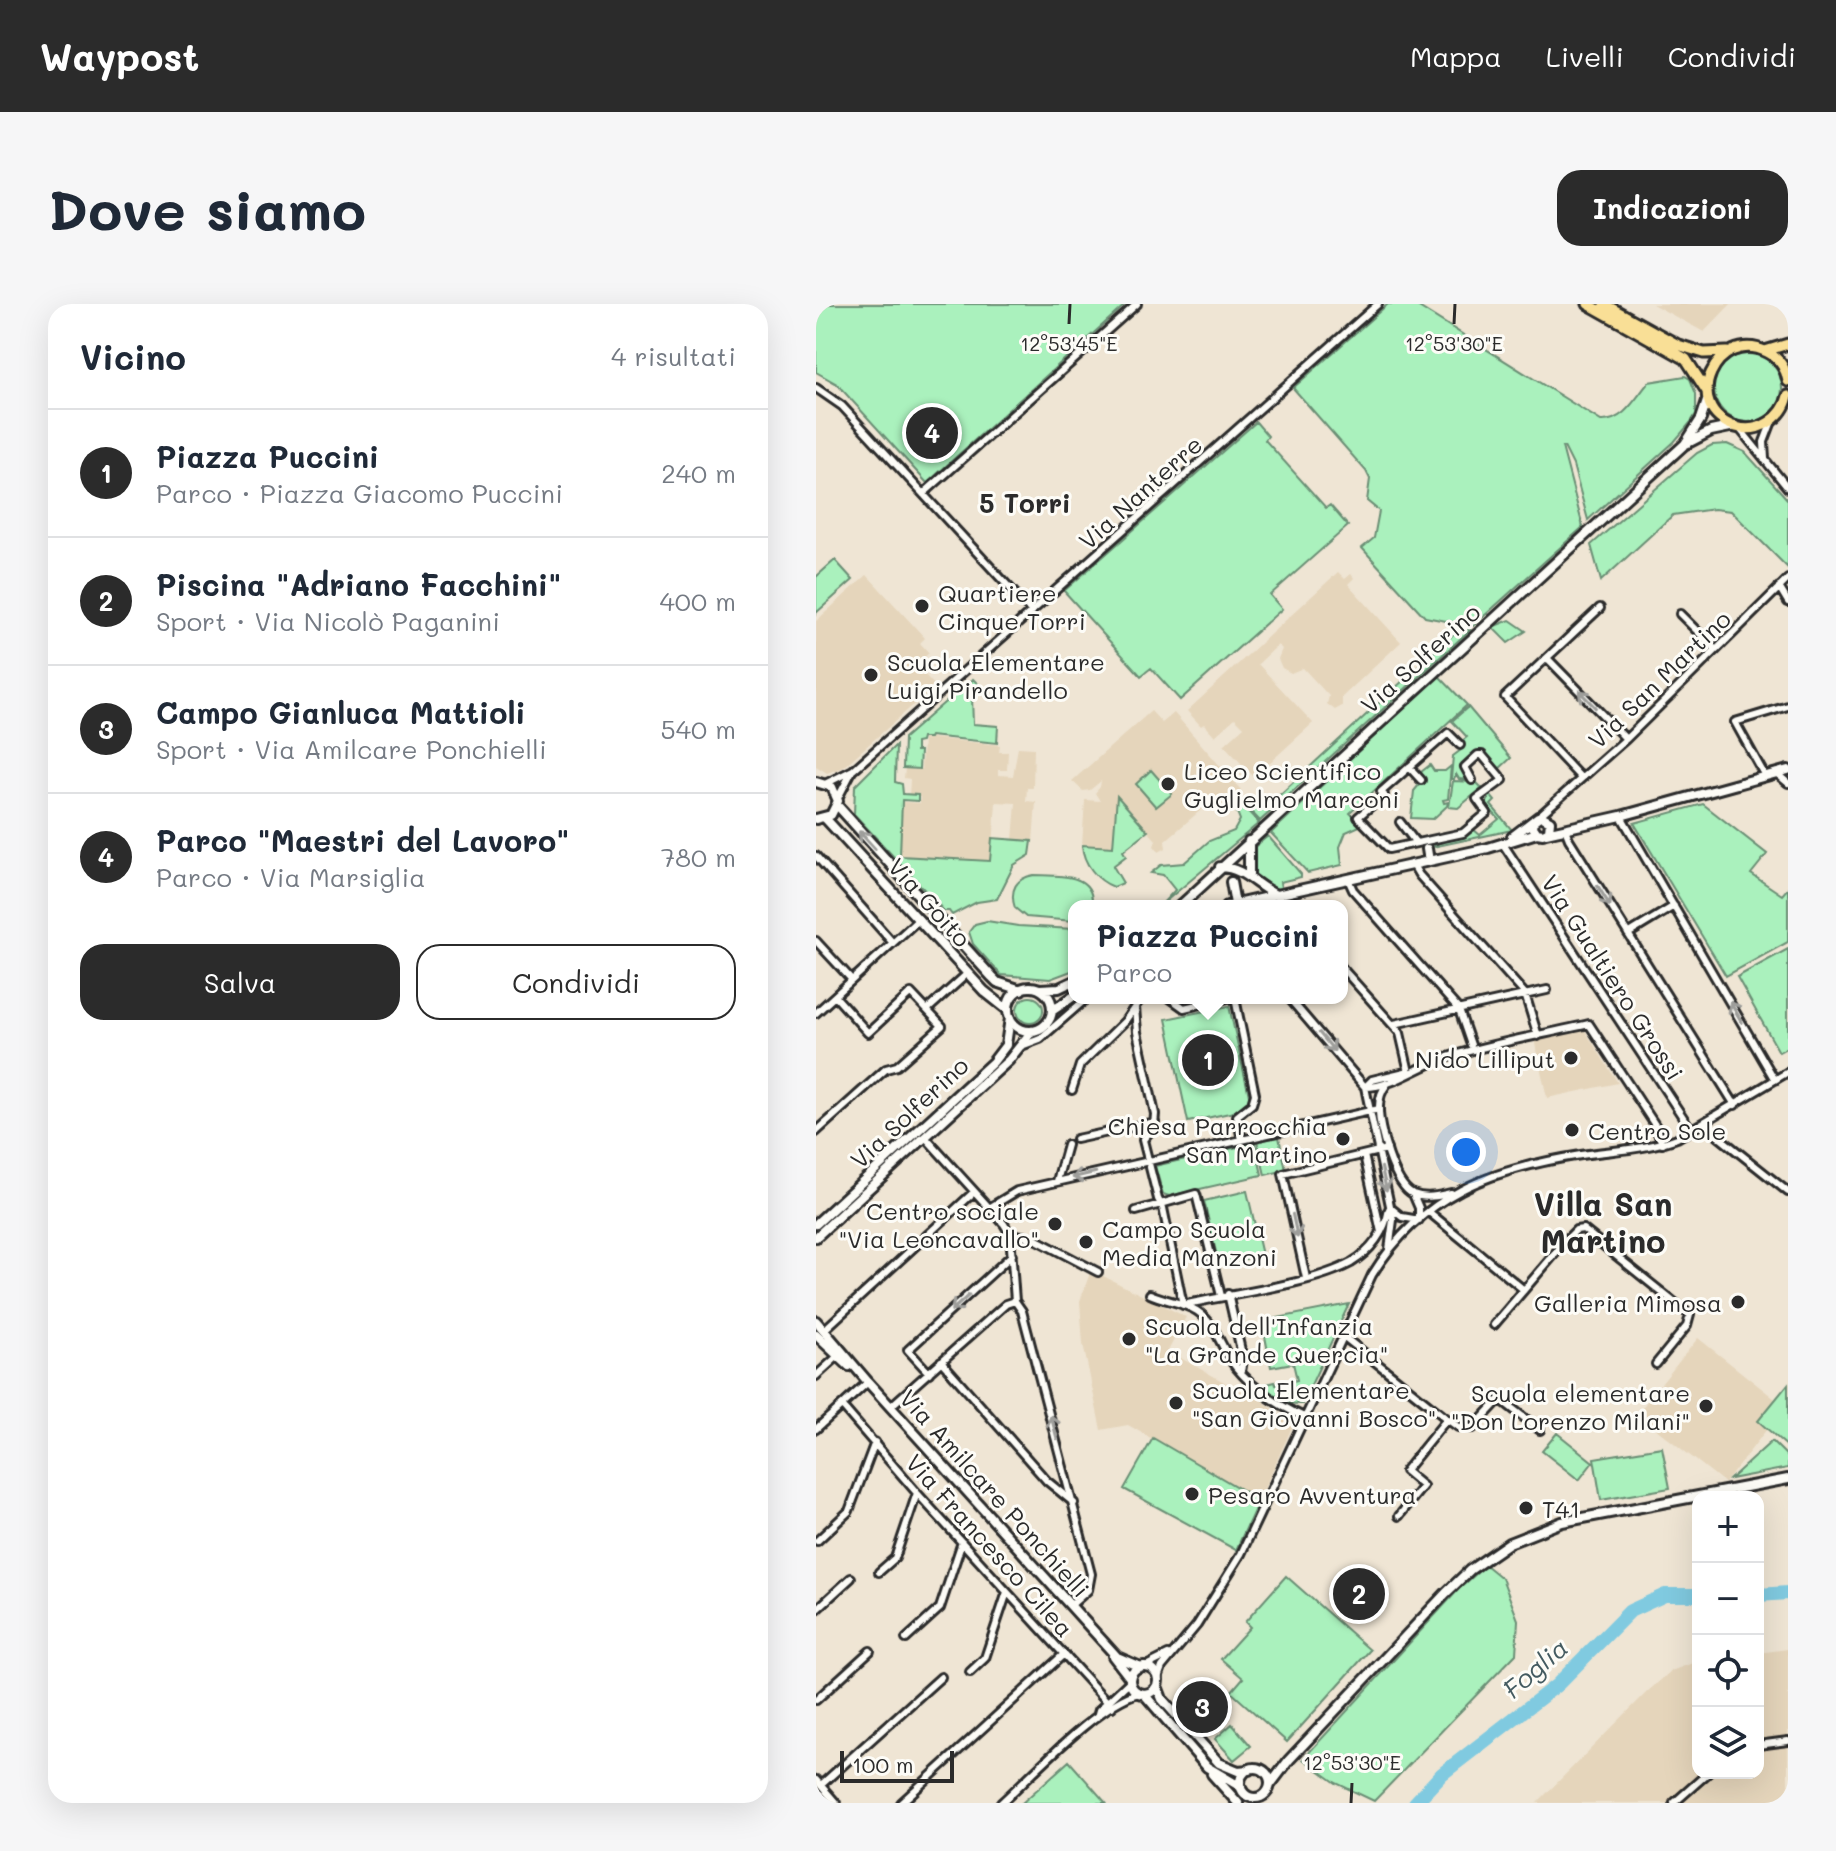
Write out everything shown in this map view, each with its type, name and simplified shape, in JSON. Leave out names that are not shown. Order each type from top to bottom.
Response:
[{"type":"main road","points":[[1588,304],[1686,359],[1706,390]]},
{"type":"main road","points":[[1604,304],[1691,350],[1704,353],[1754,348],[1765,351],[1782,365],[1788,375]]},
{"type":"main road","points":[[1765,351],[1788,344]]},
{"type":"main road","points":[[1731,351],[1714,366],[1706,390],[1707,401],[1724,420],[1737,427],[1751,429],[1788,417]]},
{"type":"main road","points":[[1773,420],[1782,411],[1788,396]]},
{"type":"main road","name":"Via Solferino","points":[[1185,900],[1685,444],[1701,419],[1707,401]]},
{"type":"main road","name":"Via Solferino","points":[[1685,444],[1711,431],[1737,427]]},
{"type":"main road","points":[[1251,900],[1621,816],[1788,770]]},
{"type":"main road","points":[[816,781],[827,783]]},
{"type":"main road","name":"Via Goito","points":[[827,783],[838,801],[992,977],[997,982],[1021,990]]},
{"type":"main road","name":"Via Goito","points":[[838,801],[831,815],[821,818],[1009,1014]]},
{"type":"main road","points":[[1503,844],[1536,819],[1549,820],[1565,829]]},
{"type":"main road","points":[[1536,819],[1533,827],[1542,833]]},
{"type":"main road","points":[[1542,833],[1550,828],[1549,820]]},
{"type":"main road","points":[[1249,841],[1249,874]]},
{"type":"main road","points":[[1426,845],[1429,861]]},
{"type":"main road","points":[[1220,867],[1249,874],[1275,894]]},
{"type":"main road","points":[[1231,882],[1231,900]]},
{"type":"main road","points":[[1021,990],[1059,988],[1068,984]]},
{"type":"main road","points":[[1038,989],[1048,998],[1052,1011]]},
{"type":"main road","name":"Via Solferino","points":[[816,1224],[993,1062],[1006,1045],[1012,998],[1021,990]]},
{"type":"main road","name":"Via Solferino","points":[[816,1237],[1009,1060],[1032,1031],[1048,1022],[1052,1011],[1068,1000]]},
{"type":"main road","points":[[1009,1014],[1019,1028],[1032,1031]]},
{"type":"main road","name":"Via Amilcare Ponchielli","points":[[816,1321],[818,1335],[868,1382]]},
{"type":"main road","name":"Via Amilcare Ponchielli","points":[[818,1335],[868,1382],[1117,1657],[1154,1670],[1162,1699],[1219,1763],[1238,1771],[1262,1770]]},
{"type":"main road","points":[[1269,1788],[1289,1760],[1454,1586],[1509,1543],[1562,1522],[1598,1513],[1788,1479]]},
{"type":"main road","name":"Via Amilcare Ponchielli","points":[[1093,1630],[1130,1680],[1133,1689],[1207,1767],[1241,1787],[1251,1800],[1269,1788]]},
{"type":"main road","points":[[1130,1680],[1133,1671],[1143,1666]]},
{"type":"main road","points":[[1141,1694],[1152,1692],[1157,1682]]},
{"type":"main road","points":[[1262,1770],[1289,1760]]},
{"type":"main road","points":[[1207,1767],[1238,1803]]},
{"type":"main road","points":[[1241,1787],[1242,1777],[1249,1770]]},
{"type":"main road","points":[[1262,1770],[1268,1776],[1265,1803]]},
{"type":"street","points":[[923,494],[1137,304]]},
{"type":"street","name":"Via Nanterre","points":[[827,783],[853,770],[1378,304]]},
{"type":"street","points":[[816,390],[831,396],[1032,612]]},
{"type":"street","points":[[1765,462],[1764,442],[1773,420]]},
{"type":"street","points":[[1737,427],[1788,488]]},
{"type":"street","name":"Via San Martino","points":[[1536,819],[1626,739],[1788,579]]},
{"type":"street","points":[[1779,587],[1788,602]]},
{"type":"street","points":[[1581,778],[1505,697],[1600,608]]},
{"type":"street","points":[[1680,614],[1715,649]]},
{"type":"street","points":[[1548,659],[1626,739]]},
{"type":"street","points":[[1765,776],[1735,722],[1788,706]]},
{"type":"street","points":[[1460,745],[1448,733],[1381,792],[1384,795],[1358,817],[1389,849],[1416,843],[1426,845],[1463,833],[1487,813],[1477,799],[1503,780],[1482,755],[1465,767],[1472,780]]},
{"type":"street","points":[[1409,767],[1421,780]]},
{"type":"street","name":"Via Nanterre","points":[[838,801],[853,770]]},
{"type":"street","points":[[1776,773],[1788,783]]},
{"type":"street","name":"Via San Martino","points":[[1549,820],[1554,803]]},
{"type":"street","points":[[1621,816],[1775,1080]]},
{"type":"street","points":[[1400,822],[1416,843]]},
{"type":"street","points":[[1565,829],[1735,1105]]},
{"type":"street","name":"Via Gualtiero Grossi","points":[[1503,844],[1692,1131]]},
{"type":"street","points":[[816,856],[893,943]]},
{"type":"street","points":[[1413,865],[1525,994],[1538,1036]]},
{"type":"street","points":[[1348,879],[1353,890],[1459,1010],[1471,1045]]},
{"type":"street","points":[[1275,894],[1280,900]]},
{"type":"street","points":[[1628,934],[1674,906]]},
{"type":"street","points":[[816,1013],[919,919]]},
{"type":"street","points":[[816,941],[852,980]]},
{"type":"street","points":[[927,1010],[968,973]]},
{"type":"street","points":[[1348,974],[1400,1033],[1409,1072]]},
{"type":"street","points":[[1394,1024],[1547,990]]},
{"type":"street","points":[[816,1132],[886,1069],[897,1066],[942,1026],[911,993],[868,1033],[835,996]]},
{"type":"street","name":"Via Solferino","points":[[1019,1047],[1040,1039],[1080,1004]]},
{"type":"street","points":[[1072,1090],[1080,1065],[1137,1004]]},
{"type":"street","points":[[1178,1004],[1184,1008],[1202,1004]]},
{"type":"street","points":[[1236,1004],[1255,1094],[1252,1104],[1237,1116],[1242,1140]]},
{"type":"street","points":[[1294,1004],[1365,1087],[1393,1220],[1389,1250]]},
{"type":"street","points":[[1135,1007],[1155,1122],[1143,1140],[1183,1305]]},
{"type":"street","points":[[1128,1017],[1137,1032]]},
{"type":"street","points":[[1365,1087],[1387,1084],[1447,1057],[1589,1024],[1655,1125],[1662,1144]]},
{"type":"street","points":[[1365,1087],[1372,1080],[1409,1072]]},
{"type":"street","points":[[1413,1194],[1429,1197],[1454,1192],[1513,1168],[1662,1144],[1692,1131],[1788,1072]]},
{"type":"street","points":[[1387,1084],[1379,1109],[1387,1149],[1400,1182],[1413,1194],[1419,1208],[1419,1220]]},
{"type":"street","points":[[989,1208],[1017,1191],[1379,1109]]},
{"type":"street","points":[[1076,1139],[1155,1122]]},
{"type":"street","points":[[1705,1123],[1788,1192]]},
{"type":"street","points":[[925,1137],[1010,1234],[1015,1301],[1022,1311],[1074,1503],[1091,1583],[1088,1590],[1071,1605]]},
{"type":"street","points":[[1057,1181],[1067,1145]]},
{"type":"street","points":[[1306,1278],[1283,1174],[1387,1149]]},
{"type":"street","points":[[1364,1155],[1381,1232]]},
{"type":"street","points":[[818,1335],[974,1192]]},
{"type":"street","points":[[1157,1682],[1162,1667],[1197,1625],[1233,1568],[1372,1275],[1389,1250],[1419,1220],[1454,1192]]},
{"type":"street","points":[[1136,1211],[1196,1194],[1243,1359],[1241,1372]]},
{"type":"street","points":[[1389,1206],[1402,1217],[1419,1220]]},
{"type":"street","points":[[1183,1305],[1306,1278],[1352,1262],[1372,1246],[1381,1232],[1389,1206]]},
{"type":"street","points":[[1429,1212],[1524,1290]]},
{"type":"street","points":[[1494,1325],[1572,1233],[1583,1229],[1690,1315],[1687,1326],[1656,1364]]},
{"type":"street","points":[[1010,1234],[1033,1238],[1098,1272]]},
{"type":"street","points":[[929,1373],[908,1350],[1012,1255]]},
{"type":"street","points":[[1150,1294],[1196,1311],[1212,1326],[1241,1372],[1270,1399],[1306,1418]]},
{"type":"street","points":[[1196,1311],[1210,1298]]},
{"type":"street","points":[[890,1407],[1006,1304],[1015,1301]]},
{"type":"street","points":[[1343,1336],[1458,1427],[1473,1428],[1500,1399],[1540,1430]]},
{"type":"street","points":[[816,1376],[838,1356]]},
{"type":"street","points":[[941,1361],[1047,1481],[1074,1503]]},
{"type":"street","points":[[816,1429],[868,1382]]},
{"type":"street","name":"Via Francesco Cilea","points":[[842,1406],[1109,1705]]},
{"type":"street","points":[[1399,1516],[1423,1486],[1405,1471],[1447,1419]]},
{"type":"street","points":[[817,1541],[849,1511],[875,1442]]},
{"type":"street","points":[[879,1572],[895,1558],[917,1493]]},
{"type":"street","points":[[906,1639],[940,1608],[962,1542]]},
{"type":"street","points":[[816,1610],[851,1578]]},
{"type":"street","points":[[970,1672],[985,1658],[1007,1592]]},
{"type":"street","points":[[816,1700],[870,1651]]},
{"type":"street","points":[[1143,1666],[1174,1651]]},
{"type":"street","points":[[901,1803],[1064,1654]]},
{"type":"street","points":[[836,1803],[818,1783],[941,1677]]},
{"type":"street","points":[[1001,1803],[1097,1717],[1130,1680]]},
{"type":"street","points":[[1109,1705],[1141,1694]]},
{"type":"street","points":[[1764,1744],[1788,1741]]},
{"type":"street","points":[[1674,1803],[1701,1779]]},
{"type":"shaded area","points":[[1652,304],[1731,304],[1704,332]]},
{"type":"shaded area","points":[[1338,572],[1345,579],[1351,574],[1354,578],[1348,584],[1401,642],[1342,697],[1342,706],[1335,710],[1327,704],[1329,696],[1303,668],[1291,673],[1282,668],[1278,659],[1282,649],[1278,645],[1258,664],[1313,723],[1254,777],[1224,745],[1244,727],[1235,718],[1215,736],[1187,711]]},
{"type":"shaded area","name":"Scuola Elementare Luigi Pirandello","points":[[867,575],[925,638],[920,643],[929,653],[916,665],[935,686],[842,768],[827,773],[816,766],[816,621]]},
{"type":"shaded area","name":"Liceo Scientifico Guglielmo Marconi","points":[[1151,711],[1162,723],[1174,713],[1241,790],[1228,802],[1218,801],[1213,807],[1201,800],[1197,803],[1202,809],[1165,841],[1166,848],[1159,852],[1154,846],[1156,840],[1117,797],[1113,847],[1082,845],[1085,800],[1100,801],[1095,793],[1101,781],[1090,790],[1083,791],[1072,781]]},
{"type":"shaded area","points":[[930,738],[1000,745],[999,752],[1008,752],[1007,770],[998,770],[998,775],[1013,776],[1018,747],[1034,748],[1033,788],[1027,788],[1026,801],[1036,802],[1033,842],[1013,840],[1016,803],[996,802],[992,863],[899,856],[902,802],[920,803],[920,797],[909,796],[910,779],[904,778],[905,769],[921,770],[923,740]]},
{"type":"shaded area","name":"Nido Lilliput","points":[[1584,1029],[1618,1083],[1547,1098],[1534,1039]]},
{"type":"shaded area","points":[[1091,1270],[1186,1317],[1168,1351],[1251,1397],[1255,1395],[1293,1425],[1259,1500],[1128,1425],[1101,1430],[1083,1344],[1080,1301]]},
{"type":"shaded area","name":"Scuola elementare \"Don Lorenzo Milani\"","points":[[1698,1338],[1775,1399],[1758,1421],[1767,1429],[1725,1483],[1637,1414]]},
{"type":"shaded area","points":[[1788,1649],[1788,1803],[1537,1803],[1647,1692],[1671,1671],[1692,1663],[1692,1779],[1764,1779],[1764,1652]]},
{"type":"green space","points":[[823,304],[1126,304],[927,483],[837,384],[816,372],[816,309]]},
{"type":"green space","points":[[1388,304],[1414,304],[1601,421],[1623,413],[1649,382],[1685,376],[1690,379],[1696,394],[1696,414],[1674,442],[1588,520],[1573,465],[1562,447],[1583,527],[1473,626],[1425,617],[1362,548],[1374,538],[1379,511],[1367,501],[1370,479],[1293,388]]},
{"type":"green space","points":[[1741,354],[1755,354],[1767,359],[1777,369],[1782,388],[1777,407],[1767,417],[1755,422],[1741,422],[1729,417],[1719,407],[1714,395],[1714,381],[1719,369],[1729,359]]},
{"type":"green space","points":[[1256,422],[1268,436],[1265,440],[1326,508],[1330,505],[1348,526],[1270,595],[1282,609],[1180,700],[1151,668],[1141,676],[1064,591]]},
{"type":"green space","points":[[1727,444],[1745,452],[1788,500],[1788,568],[1731,511],[1714,509],[1673,515],[1601,581],[1591,545],[1697,453],[1712,445]]},
{"type":"green space","points":[[835,560],[853,580],[816,613],[816,577]]},
{"type":"green space","points":[[1510,620],[1526,631],[1508,643],[1492,627]]},
{"type":"green space","points":[[1460,628],[1470,630],[1260,821],[1242,802],[1247,798],[1255,808],[1263,801],[1272,802]]},
{"type":"green space","points":[[1439,676],[1467,705],[1350,813],[1362,825],[1346,832],[1340,847],[1342,865],[1308,873],[1271,833]]},
{"type":"green space","points":[[973,679],[980,686],[972,697],[973,724],[998,726],[997,743],[930,736],[922,738],[921,742],[916,743],[916,751],[920,751],[919,769],[903,768],[904,738]]},
{"type":"green space","points":[[1468,707],[1511,758],[1499,769],[1480,752],[1462,767],[1470,780],[1459,779],[1456,774],[1451,779],[1453,756],[1461,750],[1462,741],[1467,737],[1452,721]]},
{"type":"green space","points":[[896,745],[895,782],[902,784],[903,794],[918,795],[918,801],[902,800],[900,856],[990,861],[992,838],[1032,841],[1030,855],[1014,865],[997,899],[977,902],[952,915],[944,911],[854,814],[855,786]]},
{"type":"green space","points":[[1430,765],[1434,771],[1445,771],[1451,766],[1448,799],[1443,800],[1444,803],[1448,802],[1447,806],[1433,819],[1411,818],[1414,791],[1424,779],[1421,772]]},
{"type":"green space","points":[[1151,770],[1172,794],[1156,807],[1136,784]]},
{"type":"green space","points":[[1453,781],[1476,782],[1482,788],[1458,808],[1449,807]]},
{"type":"green space","points":[[1490,795],[1495,801],[1491,805],[1512,830],[1433,847],[1473,829],[1480,835],[1499,819],[1486,805]]},
{"type":"green space","points":[[1117,796],[1148,831],[1123,851],[1126,856],[1113,866],[1123,883],[1114,887],[1092,870],[1082,845],[1113,847]]},
{"type":"green space","points":[[1241,804],[1259,823],[1166,900],[1175,890],[1163,875],[1151,873],[1161,865],[1184,863],[1209,841],[1234,831],[1240,820],[1235,807]]},
{"type":"green space","points":[[1703,804],[1767,854],[1751,874],[1782,895],[1788,888],[1788,942],[1726,976],[1634,823]]},
{"type":"green space","points":[[1268,836],[1301,874],[1301,877],[1280,882],[1281,888],[1271,889],[1250,874],[1252,849]]},
{"type":"green space","points":[[1034,875],[1073,878],[1088,887],[1091,900],[1068,900],[1068,921],[1026,917],[1015,908],[1013,902],[1014,890],[1023,879]]},
{"type":"green space","points":[[987,921],[1068,929],[1068,972],[1050,979],[1001,975],[973,944],[969,932],[975,924]]},
{"type":"green space","points":[[1788,949],[1788,1047],[1779,1052],[1737,977]]},
{"type":"green space","points":[[1030,997],[1040,1000],[1043,1010],[1040,1020],[1030,1023],[1020,1020],[1017,1010],[1020,1000]]},
{"type":"green space","points":[[1229,1006],[1250,1100],[1234,1112],[1188,1122],[1166,1019]]},
{"type":"green space","points":[[1279,1137],[1286,1170],[1265,1175],[1257,1141]]},
{"type":"green space","points":[[1255,1143],[1262,1175],[1169,1196],[1163,1194],[1155,1166]]},
{"type":"green space","points":[[1247,1191],[1262,1255],[1219,1265],[1204,1201]]},
{"type":"green space","points":[[1349,1304],[1302,1404],[1291,1403],[1271,1393],[1263,1385],[1297,1380],[1293,1363],[1271,1367],[1262,1321]]},
{"type":"green space","points":[[1788,1384],[1788,1447],[1758,1421]]},
{"type":"green space","points":[[1557,1433],[1593,1462],[1579,1480],[1542,1451]]},
{"type":"green space","name":"Pesaro Avventura","points":[[1153,1438],[1259,1500],[1236,1550],[1124,1489]]},
{"type":"green space","points":[[1772,1441],[1788,1457],[1788,1468],[1730,1479]]},
{"type":"green space","points":[[1662,1447],[1670,1488],[1601,1500],[1594,1458]]},
{"type":"green space","points":[[1486,1565],[1502,1578],[1518,1620],[1516,1654],[1374,1801],[1336,1783],[1303,1759],[1459,1589]]},
{"type":"green space","points":[[1286,1576],[1370,1650],[1287,1742],[1231,1692],[1243,1678],[1221,1659],[1250,1627],[1245,1622]]},
{"type":"green space","points":[[1200,1687],[1222,1712],[1204,1727],[1182,1703]]},
{"type":"green space","points":[[1232,1724],[1251,1746],[1234,1760],[1215,1739]]},
{"type":"green space","points":[[1069,1761],[1106,1803],[1022,1803]]},
{"type":"waterway","name":"Foglia","points":[[1764,1595],[1788,1593]]},
{"type":"waterway","name":"Foglia","points":[[1415,1803],[1442,1774],[1557,1685],[1630,1611],[1665,1595],[1692,1595]]},
{"type":"place","name":"Parco \"Maestri del Lavoro\"","points":[[932,433]]},
{"type":"place","name":"Quartiere Cinque Torri","points":[[922,606]]},
{"type":"place","name":"Scuola Elementare Luigi Pirandello","points":[[871,675]]},
{"type":"place","name":"Liceo Scientifico Guglielmo Marconi","points":[[1168,784]]},
{"type":"place","name":"Nido Lilliput","points":[[1571,1058]]},
{"type":"place","name":"Piazza Puccini","points":[[1208,1060]]},
{"type":"place","name":"Centro Sole","points":[[1572,1130]]},
{"type":"place","name":"Chiesa Parrocchia San Martino","points":[[1343,1139]]},
{"type":"place","name":"Centro sociale \"Via Leoncavallo\"","points":[[1055,1224]]},
{"type":"place","name":"Campo Scuola Media Manzoni","points":[[1086,1242]]},
{"type":"place","name":"Galleria Mimosa","points":[[1738,1302]]},
{"type":"place","name":"Scuola dell'Infanzia \"La Grande Quercia\"","points":[[1129,1339]]},
{"type":"place","name":"Scuola Elementare \"San Giovanni Bosco\"","points":[[1176,1403]]},
{"type":"place","name":"Scuola elementare \"Don Lorenzo Milani\"","points":[[1706,1406]]},
{"type":"place","name":"Pesaro Avventura","points":[[1192,1494]]},
{"type":"place","name":"T41","points":[[1526,1508]]},
{"type":"place","name":"Piscina \"Adriano Facchini\"","points":[[1359,1594]]},
{"type":"place","name":"Campo Gianluca Mattioli","points":[[1202,1707]]},
{"type":"district","name":"5 Torri","points":[[1025,503]]},
{"type":"district","name":"Villa San Martino","points":[[1603,1222]]}]
